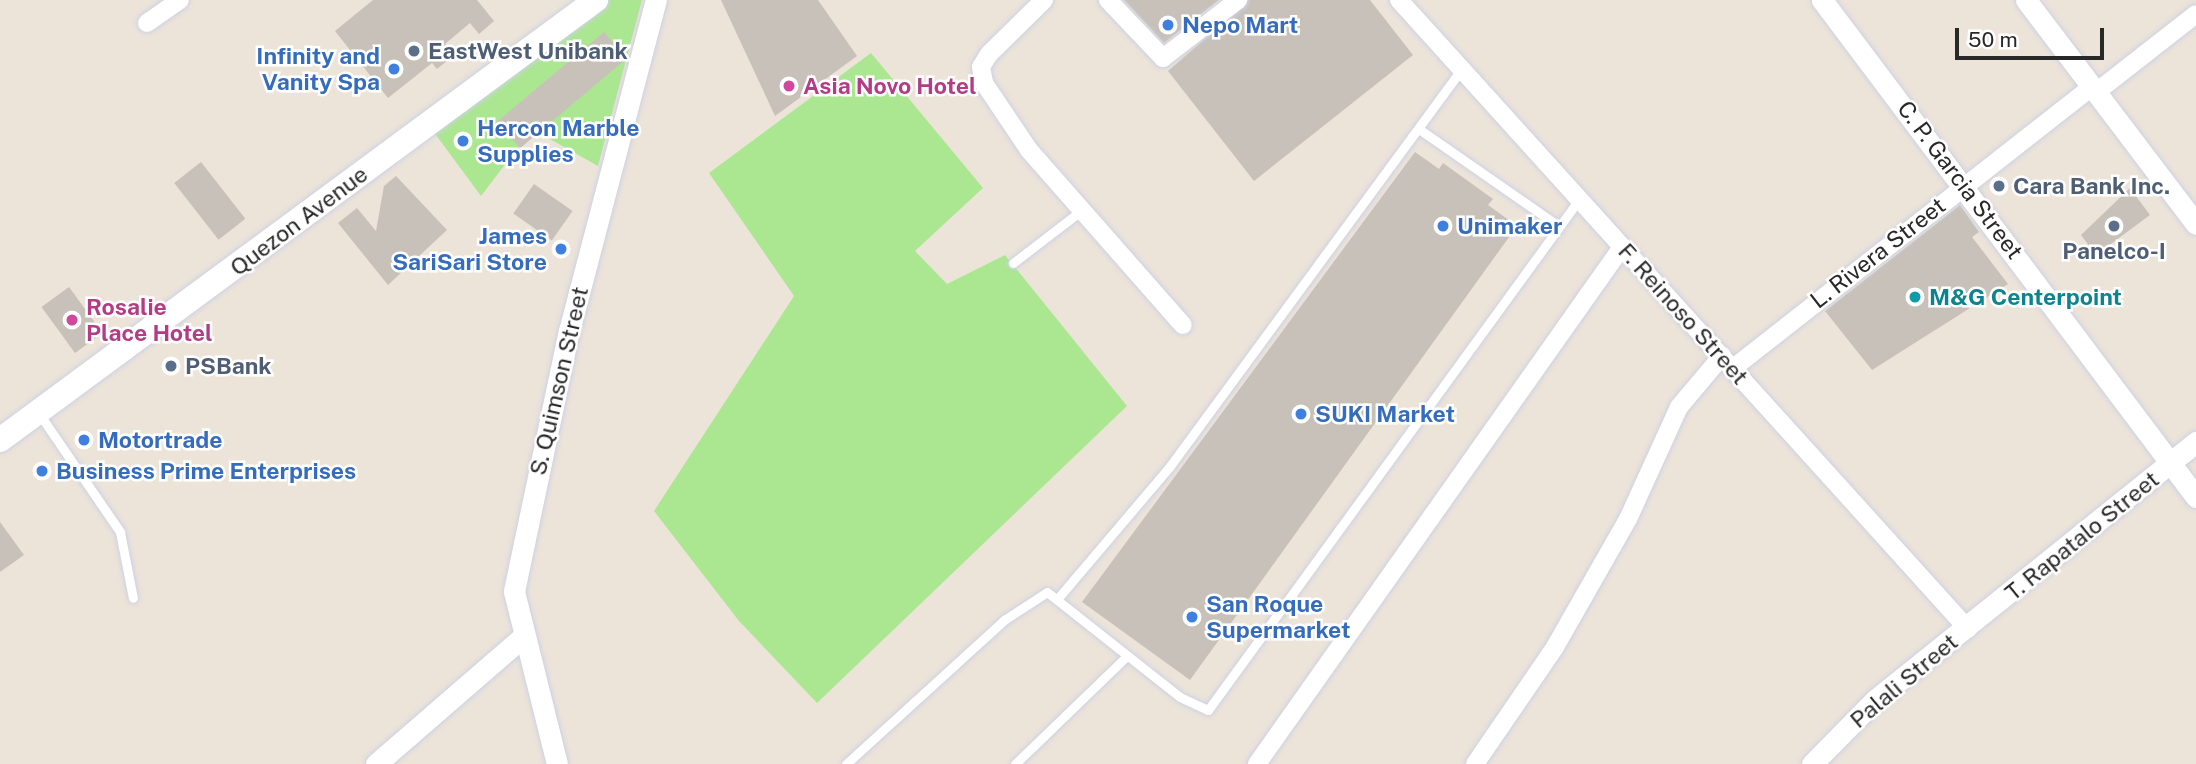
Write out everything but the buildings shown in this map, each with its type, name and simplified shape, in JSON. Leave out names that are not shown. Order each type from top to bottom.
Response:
[{"type":"main road","name":"Quezon Avenue","points":[[0,440],[596,0]]},
{"type":"street","points":[[146,23],[180,0]]},
{"type":"street","name":"S. Quimson Street","points":[[557,764],[514,591],[532,500],[656,0]]},
{"type":"street","points":[[1044,0],[989,54],[981,67],[984,83],[1029,150],[1084,208],[1183,325]]},
{"type":"street","points":[[1108,0],[1163,58],[1238,0]]},
{"type":"street","name":"F. Reinoso Street","points":[[1399,0],[1460,71],[1968,629]]},
{"type":"street","name":"C. P. Garcia Street","points":[[1822,0],[1965,184],[2196,497]]},
{"type":"street","points":[[2026,0],[2196,225]]},
{"type":"street","name":"L. Rivera Street","points":[[1475,764],[1555,647],[1628,519],[1679,407],[1727,363],[2196,14]]},
{"type":"street","points":[[1257,764],[1622,247]]},
{"type":"street","name":"T. Rapatalo Street","points":[[1968,629],[2196,442]]},
{"type":"street","name":"Palali Street","points":[[1812,764],[1875,700],[1968,629]]},
{"type":"street","points":[[376,764],[524,636]]},
{"type":"lane","points":[[1059,597],[1123,528],[1460,71]]},
{"type":"lane","points":[[1419,129],[1557,225]]},
{"type":"lane","points":[[846,764],[1031,597],[1059,597],[1127,656],[1202,710],[1214,705],[1557,225],[1578,201]]},
{"type":"lane","points":[[1013,263],[1084,208]]},
{"type":"lane","points":[[39,413],[120,532],[133,598]]},
{"type":"lane","points":[[1014,764],[1127,656]]},
{"type":"green space","points":[[607,0],[642,0],[598,166],[532,129],[481,196],[433,131]]},
{"type":"green space","points":[[871,53],[983,188],[915,251],[947,284],[1005,255],[1127,406],[817,703],[739,621],[654,511],[794,296],[709,173]]},
{"type":"place","name":"Nepo Mart","points":[[1168,25]]},
{"type":"place","name":"EastWest Unibank","points":[[414,51]]},
{"type":"place","name":"Infinity and Vanity Spa","points":[[394,69]]},
{"type":"place","name":"Asia Novo Hotel","points":[[789,86]]},
{"type":"place","name":"Hercon Marble Supplies","points":[[463,141]]},
{"type":"place","name":"Cara Bank Inc.","points":[[1999,186]]},
{"type":"place","name":"Unimaker","points":[[1443,226]]},
{"type":"place","name":"Panelco-I","points":[[2114,226]]},
{"type":"place","name":"James SariSari Store","points":[[561,249]]},
{"type":"place","name":"M&G Centerpoint","points":[[1915,297]]},
{"type":"place","name":"Rosalie Place Hotel","points":[[72,320]]},
{"type":"place","name":"PSBank","points":[[171,366]]},
{"type":"place","name":"SUKI Market","points":[[1301,414]]},
{"type":"place","name":"Motortrade","points":[[84,440]]},
{"type":"place","name":"Business Prime Enterprises","points":[[42,471]]},
{"type":"place","name":"San Roque Supermarket","points":[[1192,617]]}]
